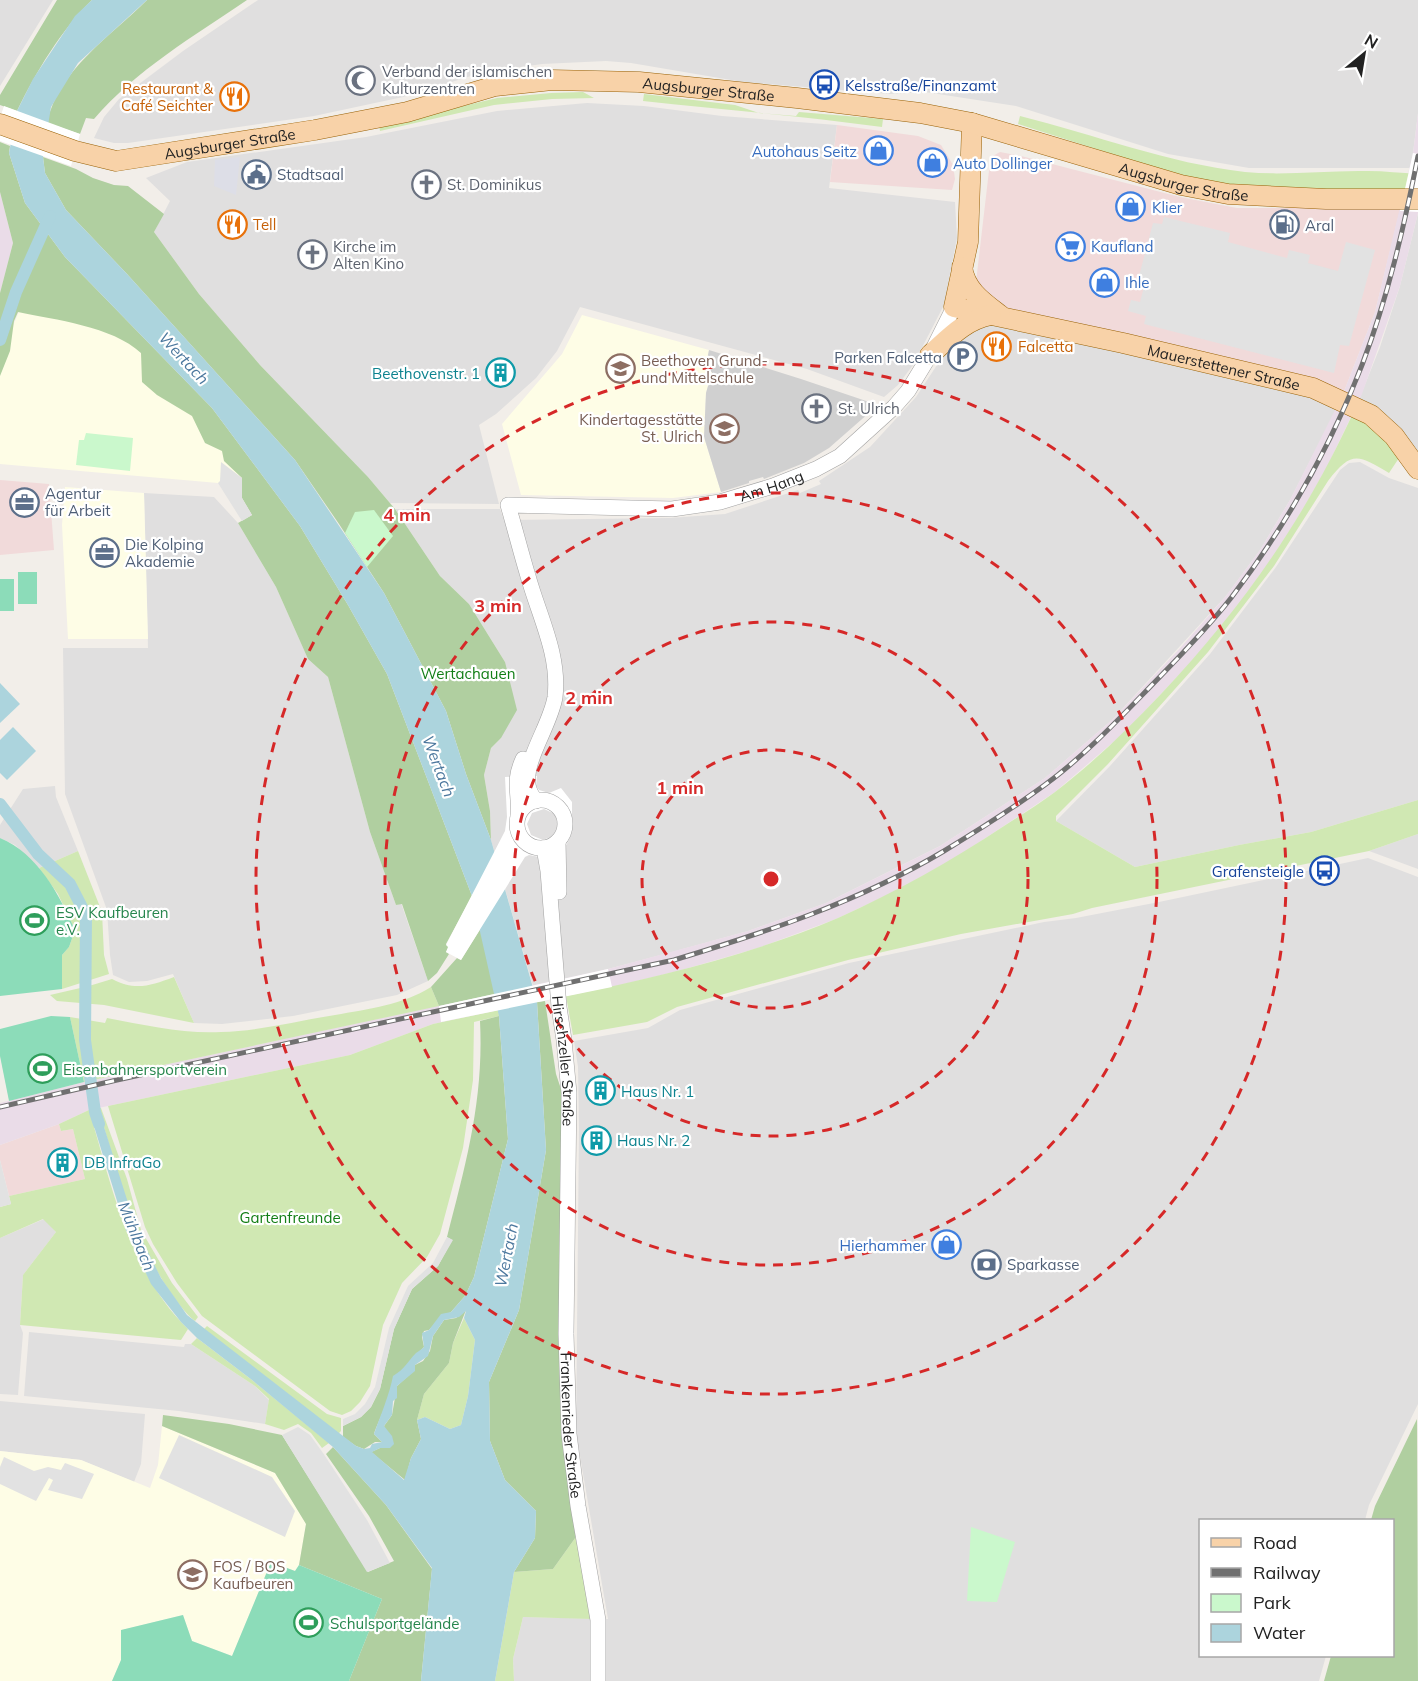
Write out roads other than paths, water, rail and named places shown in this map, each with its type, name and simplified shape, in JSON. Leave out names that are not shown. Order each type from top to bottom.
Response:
[{"type":"main road","name":"Augsburger Straße","points":[[0,123],[75,151],[116,161],[315,130],[407,112],[495,86],[552,80],[639,82],[921,113],[972,123],[1181,185],[1228,194],[1326,199],[1418,199]]},
{"type":"main road","points":[[954,307],[968,242],[972,123]]},
{"type":"main road","name":"Mauerstettener Straße","points":[[962,267],[963,278],[969,288],[996,316]]},
{"type":"main road","name":"Mauerstettener Straße","points":[[954,307],[1313,388],[1371,415],[1394,436],[1418,470]]},
{"type":"main road","points":[[930,355],[953,334],[976,318],[996,316]]},
{"type":"street","name":"Am Hang","points":[[522,776],[547,727],[555,697],[555,669],[544,623],[528,578],[508,505],[672,509],[720,502],[773,486],[816,469],[840,456],[894,407],[908,391],[930,355],[954,307]]},
{"type":"street","points":[[522,776],[536,801]]},
{"type":"street","points":[[519,815],[525,806],[536,801],[550,802],[563,815],[563,832],[551,845],[533,847],[523,841],[517,829],[519,815],[516,785],[522,776]]},
{"type":"street","name":"Hirschzeller Straße","points":[[551,845],[554,954],[568,1093],[568,1168]]},
{"type":"street","name":"Frankenrieder Straße","points":[[568,1168],[567,1394],[569,1434],[578,1506],[598,1620],[598,1681]]},
{"type":"water","name":"Wertach","points":[[92,0],[147,0],[78,63],[51,107],[43,157],[45,173],[66,210],[295,460],[384,593],[446,711],[466,774],[491,840],[537,1002],[546,1150],[519,1310],[489,1382],[490,1441],[505,1480],[536,1511],[535,1538],[514,1572],[495,1681],[421,1681],[432,1568],[386,1505],[333,1447],[197,1338],[181,1322],[151,1284],[126,1230],[89,1110],[98,1108],[136,1228],[161,1278],[187,1315],[356,1446],[364,1449],[382,1442],[374,1434],[393,1376],[424,1347],[422,1333],[429,1330],[441,1314],[451,1312],[465,1296],[474,1277],[508,1139],[499,1016],[472,896],[387,674],[348,605],[300,526],[212,408],[65,257],[25,203],[9,153],[17,111],[33,79],[75,16]],"holes":[[[466,1311],[464,1318],[475,1340],[468,1396],[461,1425],[450,1429],[425,1417],[417,1420],[421,1439],[411,1458],[404,1480],[372,1452],[380,1448],[390,1448],[394,1444],[392,1436],[384,1426],[392,1415],[393,1401],[397,1398],[397,1386],[415,1371],[415,1365],[428,1356],[433,1336],[444,1320],[459,1317]]]},
{"type":"water","points":[[0,683],[20,704],[0,723]]},
{"type":"water","points":[[13,727],[36,751],[7,780],[0,773],[0,740]]},
{"type":"waterway","points":[[0,340],[16,292],[50,216]]},
{"type":"waterway","name":"Mühlbach","points":[[0,804],[38,854],[70,884],[86,915],[85,1040],[95,1112],[99,1124]]},
{"type":"railway","points":[[0,1107],[674,960],[744,938],[846,900],[912,869],[1009,810],[1060,773],[1086,750],[1181,655],[1231,598],[1288,515],[1336,426],[1362,365],[1380,314],[1394,262],[1418,156]]},
{"type":"place","name":"Verband der islamischen Kulturzentren","points":[[361,80]]},
{"type":"place","name":"Kelsstraße/Finanzamt","points":[[824,85]]},
{"type":"place","name":"Restaurant & Café Seichter","points":[[234,97]]},
{"type":"place","name":"Autohaus Seitz","points":[[878,151]]},
{"type":"place","name":"Auto Dollinger","points":[[932,163]]},
{"type":"place","name":"Stadtsaal","points":[[256,174]]},
{"type":"place","name":"St. Dominikus","points":[[426,184]]},
{"type":"place","name":"Klier","points":[[1131,207]]},
{"type":"place","name":"Tell","points":[[232,224]]},
{"type":"place","name":"Aral","points":[[1284,225]]},
{"type":"place","name":"Kaufland","points":[[1070,246]]},
{"type":"place","name":"Kirche im Alten Kino","points":[[312,255]]},
{"type":"place","name":"Ihle","points":[[1104,282]]},
{"type":"place","name":"Falcetta","points":[[997,346]]},
{"type":"place","name":"Parken Falcetta","points":[[963,357]]},
{"type":"place","name":"Beethoven Grund- und Mittelschule","points":[[620,369]]},
{"type":"place","name":"Beethovenstr. 1","points":[[501,373]]},
{"type":"place","name":"St. Ulrich","points":[[817,408]]},
{"type":"place","name":"Kindertagesstätte St. Ulrich","points":[[724,428]]},
{"type":"place","name":"Agentur für Arbeit","points":[[24,502]]},
{"type":"place","name":"Die Kolping Akademie","points":[[104,553]]},
{"type":"place","name":"Grafensteigle","points":[[1325,871]]},
{"type":"place","name":"ESV Kaufbeuren e.V.","points":[[35,921]]},
{"type":"place","name":"Eisenbahnersportverein","points":[[42,1069]]},
{"type":"place","name":"Haus Nr. 1","points":[[600,1091]]},
{"type":"place","name":"Haus Nr. 2","points":[[596,1140]]},
{"type":"place","name":"DB InfraGo","points":[[63,1162]]},
{"type":"place","name":"Hierhammer","points":[[947,1245]]},
{"type":"place","name":"Sparkasse","points":[[986,1264]]},
{"type":"place","name":"FOS / BOS Kaufbeuren","points":[[192,1575]]},
{"type":"place","name":"Schulsportgelände","points":[[309,1623]]},
{"type":"park label","name":"Wertachauen","points":[[468,673]]},
{"type":"park label","name":"Gartenfreunde","points":[[290,1217]]}]
